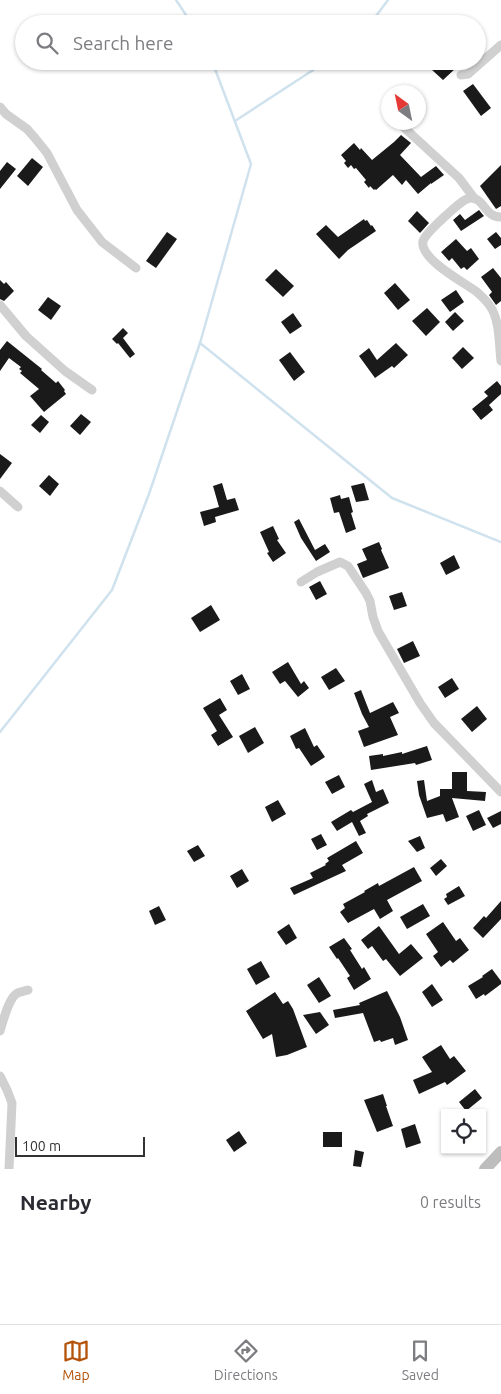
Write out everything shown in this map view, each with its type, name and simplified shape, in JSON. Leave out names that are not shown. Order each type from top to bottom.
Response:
[{"type":"street","points":[[486,58],[501,45]]},
{"type":"street","points":[[461,75],[468,74],[473,70]]},
{"type":"street","points":[[0,107],[6,114],[27,129],[47,153],[77,210],[102,242],[136,268]]},
{"type":"street","points":[[407,130],[458,178],[487,211],[493,216],[501,217]]},
{"type":"street","points":[[474,198],[464,200],[441,221],[424,239],[424,248],[444,271],[478,293],[490,305],[499,331],[501,362]]},
{"type":"street","points":[[0,305],[26,336],[65,371],[92,390]]},
{"type":"street","points":[[0,491],[18,507]]},
{"type":"street","points":[[301,582],[340,562],[348,566],[370,601],[378,631],[420,703],[434,723],[501,792]]},
{"type":"street","points":[[0,1032],[12,999],[16,994],[28,990]]},
{"type":"street","points":[[0,1076],[12,1103],[9,1169]]},
{"type":"street","points":[[485,1169],[501,1152]]},
{"type":"building","points":[[432,70],[454,70],[443,80]]},
{"type":"building","points":[[473,84],[491,108],[481,116],[463,91]]},
{"type":"building","points":[[401,135],[411,143],[400,155],[421,177],[436,166],[444,175],[418,194],[406,180],[402,185],[393,175],[376,190],[370,186],[369,188],[364,182],[366,180],[356,168],[354,169],[351,165],[348,168],[344,163],[346,161],[341,155],[354,143],[372,160]]},
{"type":"building","points":[[32,158],[43,167],[28,186],[17,176]]},
{"type":"building","points":[[7,162],[16,169],[0,189],[0,171]]},
{"type":"building","points":[[501,165],[501,206],[496,209],[480,186]]},
{"type":"building","points":[[479,210],[484,216],[461,231],[453,220],[460,214],[465,220]]},
{"type":"building","points":[[417,211],[429,223],[420,233],[408,221]]},
{"type":"building","points":[[364,219],[376,231],[348,250],[339,259],[316,234],[326,225],[338,237]]},
{"type":"building","points":[[167,232],[177,239],[156,268],[146,261]]},
{"type":"building","points":[[496,232],[501,238],[501,245],[495,249],[487,239]]},
{"type":"building","points":[[456,239],[467,251],[471,248],[479,259],[467,270],[464,267],[461,269],[452,258],[449,261],[441,252]]},
{"type":"building","points":[[493,268],[501,278],[501,301],[496,305],[489,295],[492,292],[481,277]]},
{"type":"building","points":[[276,269],[294,286],[283,297],[265,280]]},
{"type":"building","points":[[0,280],[4,284],[6,282],[14,291],[4,301],[0,299]]},
{"type":"building","points":[[395,283],[410,300],[398,310],[384,293]]},
{"type":"building","points":[[456,290],[464,302],[450,312],[441,300]]},
{"type":"building","points":[[48,297],[61,306],[51,320],[38,310]]},
{"type":"building","points":[[427,308],[440,322],[426,336],[412,321]]},
{"type":"building","points":[[455,312],[464,321],[453,331],[445,322]]},
{"type":"building","points":[[293,313],[302,326],[290,334],[281,322]]},
{"type":"building","points":[[123,328],[128,333],[123,338],[135,354],[130,358],[118,343],[112,339]]},
{"type":"building","points":[[7,341],[42,369],[56,383],[58,381],[65,390],[66,394],[44,412],[30,396],[39,389],[20,373],[22,371],[19,369],[21,367],[9,358],[0,371],[0,350]]},
{"type":"building","points":[[396,343],[408,355],[394,368],[392,366],[375,378],[359,356],[369,348],[377,360]]},
{"type":"building","points":[[463,347],[474,358],[462,369],[452,358]]},
{"type":"building","points":[[290,352],[305,372],[294,381],[279,360]]},
{"type":"building","points":[[497,381],[501,386],[501,394],[489,405],[493,410],[481,420],[472,409],[488,396],[484,392]]},
{"type":"building","points":[[81,414],[91,422],[80,435],[70,426]]},
{"type":"building","points":[[41,415],[49,422],[40,433],[31,425]]},
{"type":"building","points":[[0,454],[12,463],[0,479]]},
{"type":"building","points":[[49,475],[59,484],[50,496],[39,486]]},
{"type":"building","points":[[222,483],[227,500],[235,498],[239,510],[215,517],[216,522],[204,526],[200,512],[219,507],[213,486]]},
{"type":"building","points":[[364,483],[369,500],[356,502],[351,486]]},
{"type":"building","points":[[340,495],[341,499],[349,497],[356,529],[346,533],[339,512],[334,513],[330,498]]},
{"type":"building","points":[[299,519],[315,550],[325,544],[330,552],[316,561],[301,538],[294,522]]},
{"type":"building","points":[[273,526],[279,539],[277,540],[286,553],[273,562],[267,553],[269,552],[260,532]]},
{"type":"building","points":[[379,542],[389,568],[363,578],[357,564],[367,560],[362,549]]},
{"type":"building","points":[[454,555],[460,568],[446,575],[440,563]]},
{"type":"building","points":[[320,581],[327,594],[316,600],[309,587]]},
{"type":"building","points":[[402,592],[407,606],[394,610],[389,596]]},
{"type":"building","points":[[211,605],[220,620],[200,632],[191,618]]},
{"type":"building","points":[[413,641],[420,656],[404,663],[397,649]]},
{"type":"building","points":[[288,662],[301,684],[304,681],[309,688],[298,697],[285,681],[280,684],[272,672]]},
{"type":"building","points":[[336,668],[345,681],[329,690],[321,677]]},
{"type":"building","points":[[242,674],[250,689],[238,695],[230,681]]},
{"type":"building","points":[[452,678],[459,689],[445,698],[438,687]]},
{"type":"building","points":[[361,690],[370,713],[393,702],[399,713],[390,717],[398,735],[364,747],[358,731],[369,727],[354,693]]},
{"type":"building","points":[[220,698],[227,710],[219,715],[233,737],[218,746],[211,735],[217,731],[203,708]]},
{"type":"building","points":[[477,706],[487,719],[472,732],[461,719]]},
{"type":"building","points":[[255,727],[264,743],[248,753],[239,736]]},
{"type":"building","points":[[305,728],[314,747],[317,745],[325,757],[311,766],[299,748],[296,749],[290,736]]},
{"type":"building","points":[[427,746],[432,760],[416,765],[415,763],[371,770],[369,756],[383,754],[383,756],[402,752],[402,754]]},
{"type":"building","points":[[452,772],[467,772],[467,791],[486,792],[485,801],[452,798],[459,817],[446,822],[443,814],[427,818],[419,795],[417,781],[424,780],[427,801],[440,796],[440,789],[452,789]]},
{"type":"building","points":[[339,775],[345,787],[332,794],[325,782]]},
{"type":"building","points":[[372,780],[376,792],[383,789],[389,803],[367,814],[368,816],[360,821],[366,833],[359,836],[352,822],[337,831],[331,822],[351,810],[353,812],[372,802],[364,784]]},
{"type":"building","points":[[278,800],[286,814],[272,822],[265,807]]},
{"type":"building","points":[[479,810],[486,825],[473,831],[466,816]]},
{"type":"building","points":[[501,811],[501,824],[493,828],[487,818]]},
{"type":"building","points":[[321,834],[327,845],[317,850],[311,839]]},
{"type":"building","points":[[420,836],[425,848],[417,852],[408,841]]},
{"type":"building","points":[[356,841],[363,853],[342,865],[346,871],[294,895],[290,888],[313,878],[310,873],[326,865],[329,861],[327,858]]},
{"type":"building","points":[[198,845],[205,856],[194,862],[187,851]]},
{"type":"building","points":[[441,859],[447,866],[436,876],[430,868]]},
{"type":"building","points":[[414,867],[422,881],[387,900],[393,911],[380,919],[374,909],[348,923],[340,912],[345,908],[343,904],[364,891],[378,883],[379,886]]},
{"type":"building","points":[[242,869],[249,881],[237,888],[230,876]]},
{"type":"building","points":[[459,886],[465,896],[448,905],[444,899],[447,897],[446,894]]},
{"type":"building","points":[[501,901],[501,919],[483,938],[473,928],[484,916],[486,918]]},
{"type":"building","points":[[423,904],[430,916],[407,929],[400,917]]},
{"type":"building","points":[[159,906],[166,920],[155,925],[149,911]]},
{"type":"building","points":[[443,922],[456,941],[460,938],[469,950],[453,963],[450,960],[441,967],[433,956],[438,952],[426,934]]},
{"type":"building","points":[[289,924],[297,938],[286,945],[277,932]]},
{"type":"building","points":[[379,926],[399,954],[411,944],[423,958],[400,976],[386,959],[383,961],[372,946],[368,949],[361,940]]},
{"type":"building","points":[[344,938],[362,969],[364,967],[371,979],[354,990],[347,978],[350,976],[329,947]]},
{"type":"building","points":[[261,961],[270,977],[256,985],[247,969]]},
{"type":"building","points":[[492,969],[501,981],[501,984],[485,996],[484,994],[476,999],[468,986]]},
{"type":"building","points":[[319,977],[331,996],[319,1003],[307,985]]},
{"type":"building","points":[[432,984],[443,1000],[432,1007],[422,992]]},
{"type":"building","points":[[387,991],[400,1017],[408,1040],[395,1045],[393,1038],[374,1042],[363,1013],[335,1018],[333,1010],[360,1005],[359,1003]]},
{"type":"building","points":[[275,992],[283,1004],[288,1001],[293,1009],[307,1047],[276,1057],[272,1034],[263,1039],[246,1011]]},
{"type":"building","points":[[320,1012],[329,1025],[316,1034],[303,1015]]},
{"type":"building","points":[[441,1045],[450,1059],[454,1056],[466,1071],[447,1085],[445,1082],[419,1094],[413,1080],[432,1072],[422,1057]]},
{"type":"building","points":[[475,1089],[482,1098],[468,1109],[464,1109],[459,1102]]},
{"type":"building","points":[[383,1094],[393,1126],[377,1132],[364,1100]]},
{"type":"building","points":[[415,1124],[421,1143],[406,1148],[401,1129]]},
{"type":"building","points":[[239,1131],[247,1143],[234,1152],[226,1140]]},
{"type":"building","points":[[323,1132],[342,1132],[342,1147],[323,1147]]},
{"type":"building","points":[[355,1150],[364,1152],[361,1167],[353,1166]]},
{"type":"waterway","points":[[176,0],[186,15]]},
{"type":"waterway","points":[[377,15],[388,0]]},
{"type":"waterway","points":[[0,732],[112,590],[149,494],[200,343],[251,164],[215,70]]},
{"type":"waterway","points":[[235,121],[313,70]]},
{"type":"waterway","points":[[200,343],[392,498],[501,542]]}]
